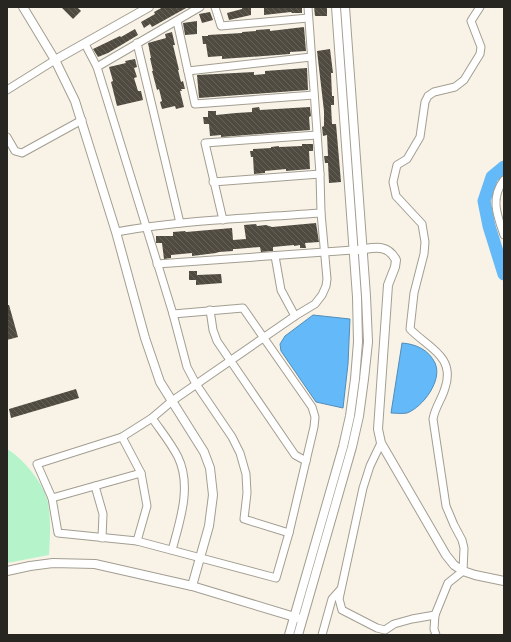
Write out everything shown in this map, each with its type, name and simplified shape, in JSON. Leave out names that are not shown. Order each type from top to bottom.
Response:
[{"type":"street","points":[[23,7],[55,60],[75,101],[82,120],[116,232],[145,338],[160,382],[204,452],[210,468],[213,495],[209,526],[192,586]]},
{"type":"street","points":[[7,90],[55,60],[149,7]]},
{"type":"street","points":[[97,67],[200,7]]},
{"type":"street","points":[[215,7],[221,26],[308,18]]},
{"type":"street","points":[[172,314],[243,308],[264,338],[312,407],[315,417],[314,427],[289,533],[276,578],[137,541],[58,533],[52,498],[37,464],[122,437],[152,418],[172,401],[230,360],[264,338],[295,316],[315,304],[322,295],[327,279],[321,214],[320,174],[308,7]]},
{"type":"street","points":[[289,635],[350,416],[358,342],[336,7]]},
{"type":"street","points":[[298,635],[360,416],[368,342],[363,249],[345,7]]},
{"type":"street","points":[[436,635],[434,629],[435,615],[448,583],[463,570],[464,548],[462,540],[454,526],[446,506],[433,419],[435,409],[445,390],[448,380],[448,370],[441,356],[430,344],[418,337],[410,329],[414,293],[424,254],[425,242],[422,224],[396,196],[393,182],[397,165],[407,159],[420,137],[425,102],[428,96],[434,92],[455,87],[464,80],[480,54],[481,47],[471,21],[480,7]]},
{"type":"street","points":[[177,21],[195,104],[314,96]]},
{"type":"street","points":[[137,43],[180,223]]},
{"type":"street","points":[[85,44],[97,67],[187,367],[196,384],[232,437],[240,453],[246,474],[247,493],[244,519],[289,533]]},
{"type":"street","points":[[188,71],[311,57]]},
{"type":"street","points":[[7,137],[15,151],[22,153],[82,120]]},
{"type":"street","points":[[223,220],[205,143],[317,135]]},
{"type":"street","points":[[213,182],[320,174]]},
{"type":"street","points":[[504,180],[498,189],[495,200],[496,212],[504,235]]},
{"type":"street","points":[[116,232],[180,223],[321,214]]},
{"type":"street","points":[[157,264],[325,253],[363,249],[383,248],[389,250],[396,260],[388,286],[378,429],[381,443],[446,555],[454,565],[475,575],[504,581]]},
{"type":"street","points":[[275,256],[281,290],[295,316]]},
{"type":"street","points":[[210,310],[213,330],[217,341],[295,455],[306,461]]},
{"type":"street","points":[[152,418],[178,457],[184,480],[183,511],[172,550]]},
{"type":"street","points":[[122,437],[141,473],[147,506],[137,541]]},
{"type":"street","points":[[381,443],[370,466],[363,488],[339,599],[342,610],[377,628],[385,630],[394,624],[435,615]]},
{"type":"street","points":[[52,498],[141,473]]},
{"type":"street","points":[[95,486],[103,514],[102,538]]},
{"type":"street","points":[[7,571],[30,566],[53,564],[95,564],[192,586],[303,619]]},
{"type":"street","points":[[322,635],[332,599],[341,588]]},
{"type":"green space","points":[[7,449],[29,468],[45,493],[50,515],[49,555],[7,563]]},
{"type":"water","points":[[313,315],[350,319],[348,364],[343,408],[316,402],[281,351],[280,344],[285,336]]},
{"type":"water","points":[[402,343],[417,346],[426,351],[435,363],[437,370],[436,377],[430,392],[413,410],[407,413],[391,413]]},
{"type":"building","points":[[61,7],[77,7],[81,11],[73,19]]},
{"type":"building","points":[[163,7],[188,7],[152,27],[150,24],[144,28],[141,22],[155,14],[154,12]]},
{"type":"building","points":[[242,7],[251,7],[251,15],[229,20],[227,13],[242,9]]},
{"type":"building","points":[[264,7],[302,7],[302,13],[291,12],[264,15]]},
{"type":"building","points":[[314,7],[327,7],[327,16],[315,16]]},
{"type":"building","points":[[210,12],[213,20],[202,23],[199,14]]},
{"type":"building","points":[[197,21],[197,34],[185,35],[183,23]]},
{"type":"building","points":[[304,27],[306,51],[290,52],[290,54],[222,59],[222,56],[208,57],[206,44],[203,44],[202,36],[242,33],[256,30],[270,29],[270,31]]},
{"type":"building","points":[[135,29],[138,35],[108,53],[98,57],[93,49],[120,36],[121,37]]},
{"type":"building","points":[[172,32],[178,70],[181,82],[183,81],[185,89],[181,89],[182,91],[180,91],[184,107],[176,109],[175,106],[162,109],[159,89],[157,90],[152,71],[148,43],[166,38],[165,34]]},
{"type":"building","points":[[330,49],[333,73],[331,73],[332,96],[334,96],[334,105],[331,105],[332,124],[336,124],[341,182],[329,183],[328,163],[325,163],[324,156],[328,156],[327,135],[323,136],[322,127],[324,126],[324,111],[317,51]]},
{"type":"building","points":[[135,59],[137,67],[134,68],[137,77],[134,78],[138,91],[141,91],[143,100],[117,106],[109,67]]},
{"type":"building","points":[[307,68],[308,90],[199,98],[197,75],[254,72],[254,75],[265,74],[265,71]]},
{"type":"building","points":[[259,107],[260,110],[310,107],[310,130],[221,137],[221,135],[210,136],[209,124],[204,124],[203,117],[208,117],[208,111],[216,111],[216,115],[252,112],[252,108]]},
{"type":"building","points":[[302,144],[313,144],[313,151],[309,151],[310,169],[286,171],[286,169],[265,171],[265,173],[254,174],[253,157],[251,157],[250,151],[253,151],[253,149],[279,146],[302,146]]},
{"type":"building","points":[[316,223],[319,242],[305,243],[306,248],[300,248],[300,245],[294,245],[273,247],[273,251],[261,252],[260,247],[233,249],[233,251],[192,256],[192,253],[171,255],[171,258],[164,259],[162,243],[156,243],[156,236],[173,236],[173,232],[232,228],[233,240],[246,239],[244,225],[256,224],[257,226],[266,225],[272,227]]},
{"type":"building","points":[[189,271],[197,271],[197,275],[221,274],[222,283],[196,285],[196,280],[189,280]]},
{"type":"building","points":[[7,305],[9,305],[18,337],[7,340]]},
{"type":"building","points":[[76,389],[79,398],[11,418],[9,409]]},
{"type":"waterway","points":[[504,167],[492,177],[484,201],[489,226],[504,274]]}]
